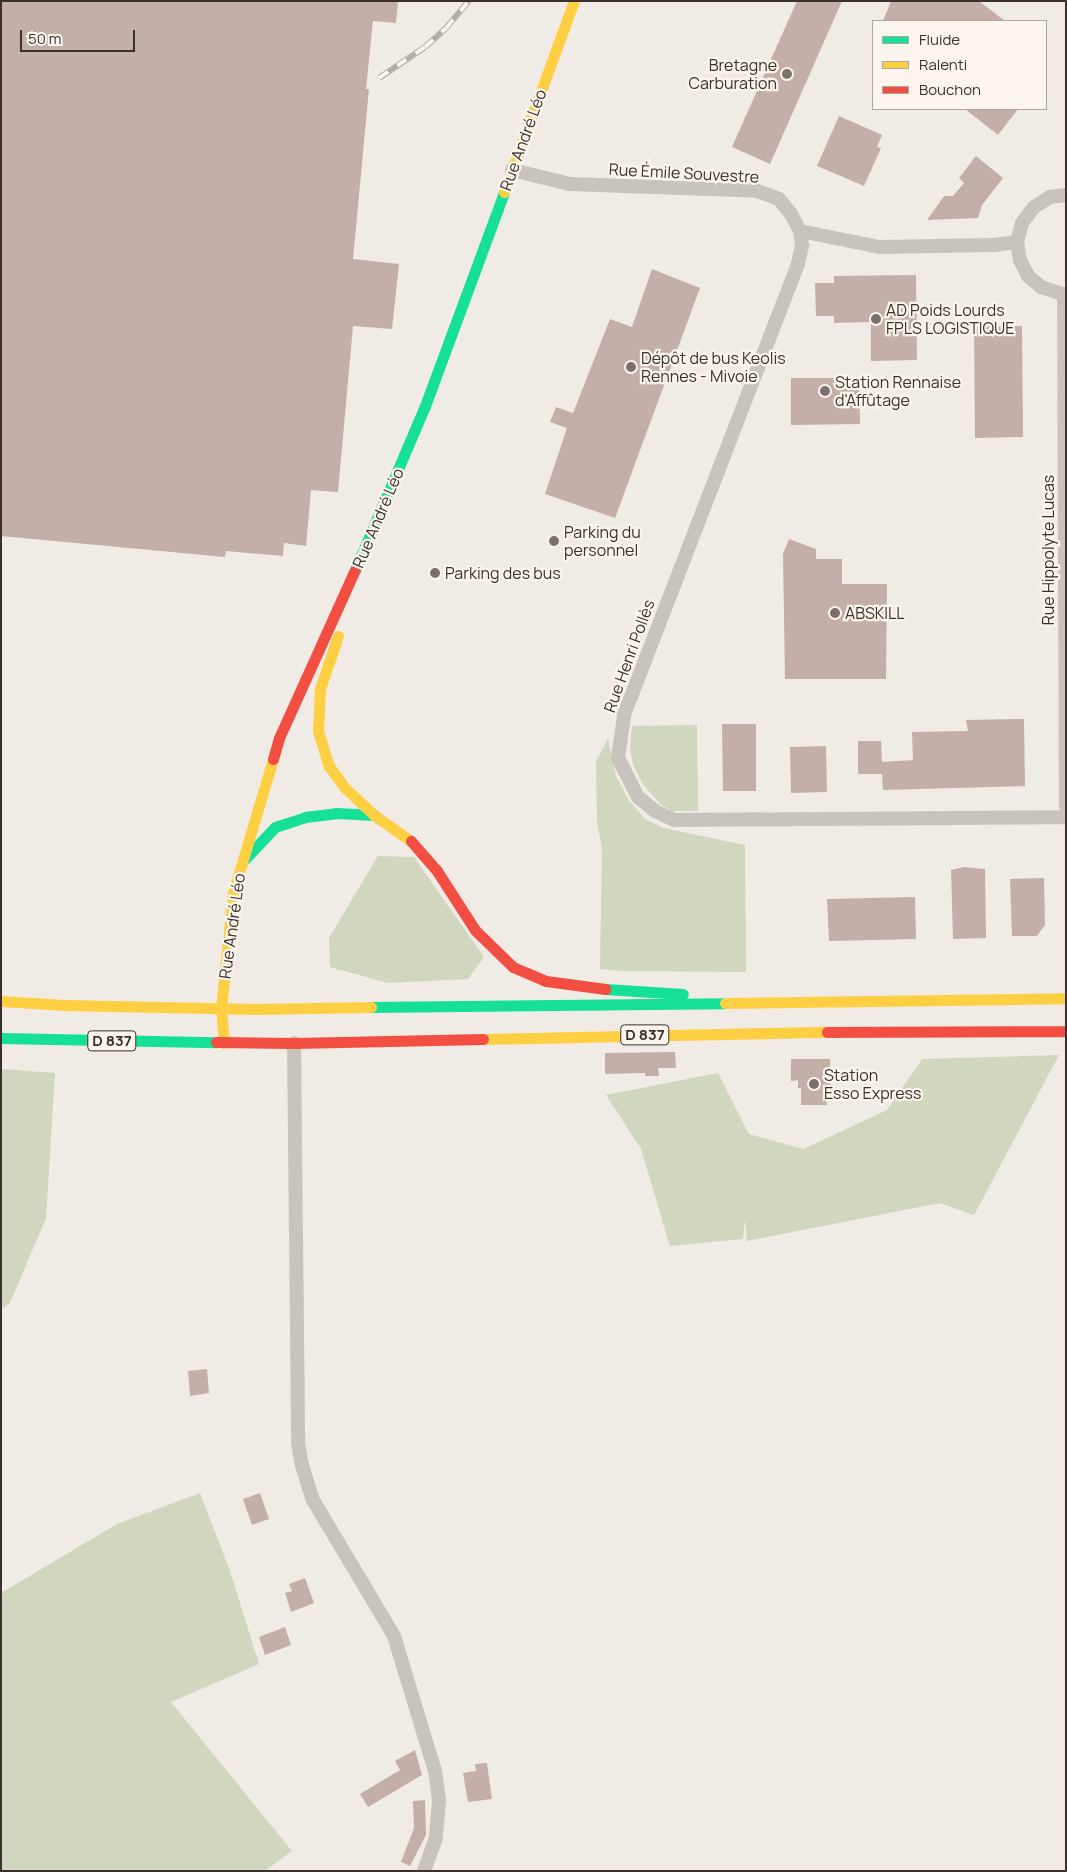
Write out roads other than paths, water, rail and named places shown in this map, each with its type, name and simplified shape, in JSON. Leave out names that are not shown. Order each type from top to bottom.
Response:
[{"type":"main road","name":"Rue André Léo","points":[[224,1043],[221,1009],[233,893],[279,738],[342,602],[425,406],[574,1]]},
{"type":"main road","points":[[342,602],[338,637],[320,689],[318,731],[329,766],[344,788],[374,815],[409,838],[437,871],[475,930],[513,967],[546,981],[583,988],[693,994],[712,1004]]},
{"type":"main road","points":[[241,864],[275,827],[305,817],[328,814],[374,815]]},
{"type":"main road","name":"D 837","points":[[1,1001],[65,1005],[221,1009],[1066,998]]},
{"type":"main road","name":"D 837","points":[[1,1038],[294,1043],[725,1033],[1066,1031]]},
{"type":"street","name":"Rue Émile Souvestre","points":[[512,170],[570,184],[757,191],[780,200],[792,214],[800,231]]},
{"type":"street","points":[[1065,295],[1041,288],[1028,276],[1020,260],[1017,242],[1022,223],[1034,207],[1050,197],[1066,195]]},
{"type":"street","points":[[800,231],[879,246],[995,245],[1017,242]]},
{"type":"street","name":"Rue Henri Pollès","points":[[800,231],[802,246],[798,264],[624,716],[618,758],[638,797],[655,811],[674,820],[1066,817]]},
{"type":"street","name":"Rue Hippolyte Lucas","points":[[1065,295],[1066,806]]},
{"type":"street","points":[[294,1043],[298,1444],[302,1466],[313,1500],[394,1636],[435,1771],[440,1801],[436,1838],[424,1871]]},
{"type":"railway","points":[[379,78],[425,47],[446,28],[469,1]]},
{"type":"place","name":"Bretagne Carburation","points":[[787,74]]},
{"type":"place","name":"AD Poids Lourds FPLS LOGISTIQUE","points":[[876,319]]},
{"type":"place","name":"Dépôt de bus Keolis Rennes - Mivoie","points":[[631,367]]},
{"type":"place","name":"Station Rennaise d'Affûtage","points":[[825,391]]},
{"type":"place","name":"Parking du personnel","points":[[554,541]]},
{"type":"place","name":"Parking des bus","points":[[435,573]]},
{"type":"place","name":"ABSKILL","points":[[835,613]]},
{"type":"place","name":"Station Esso Express","points":[[814,1084]]}]
